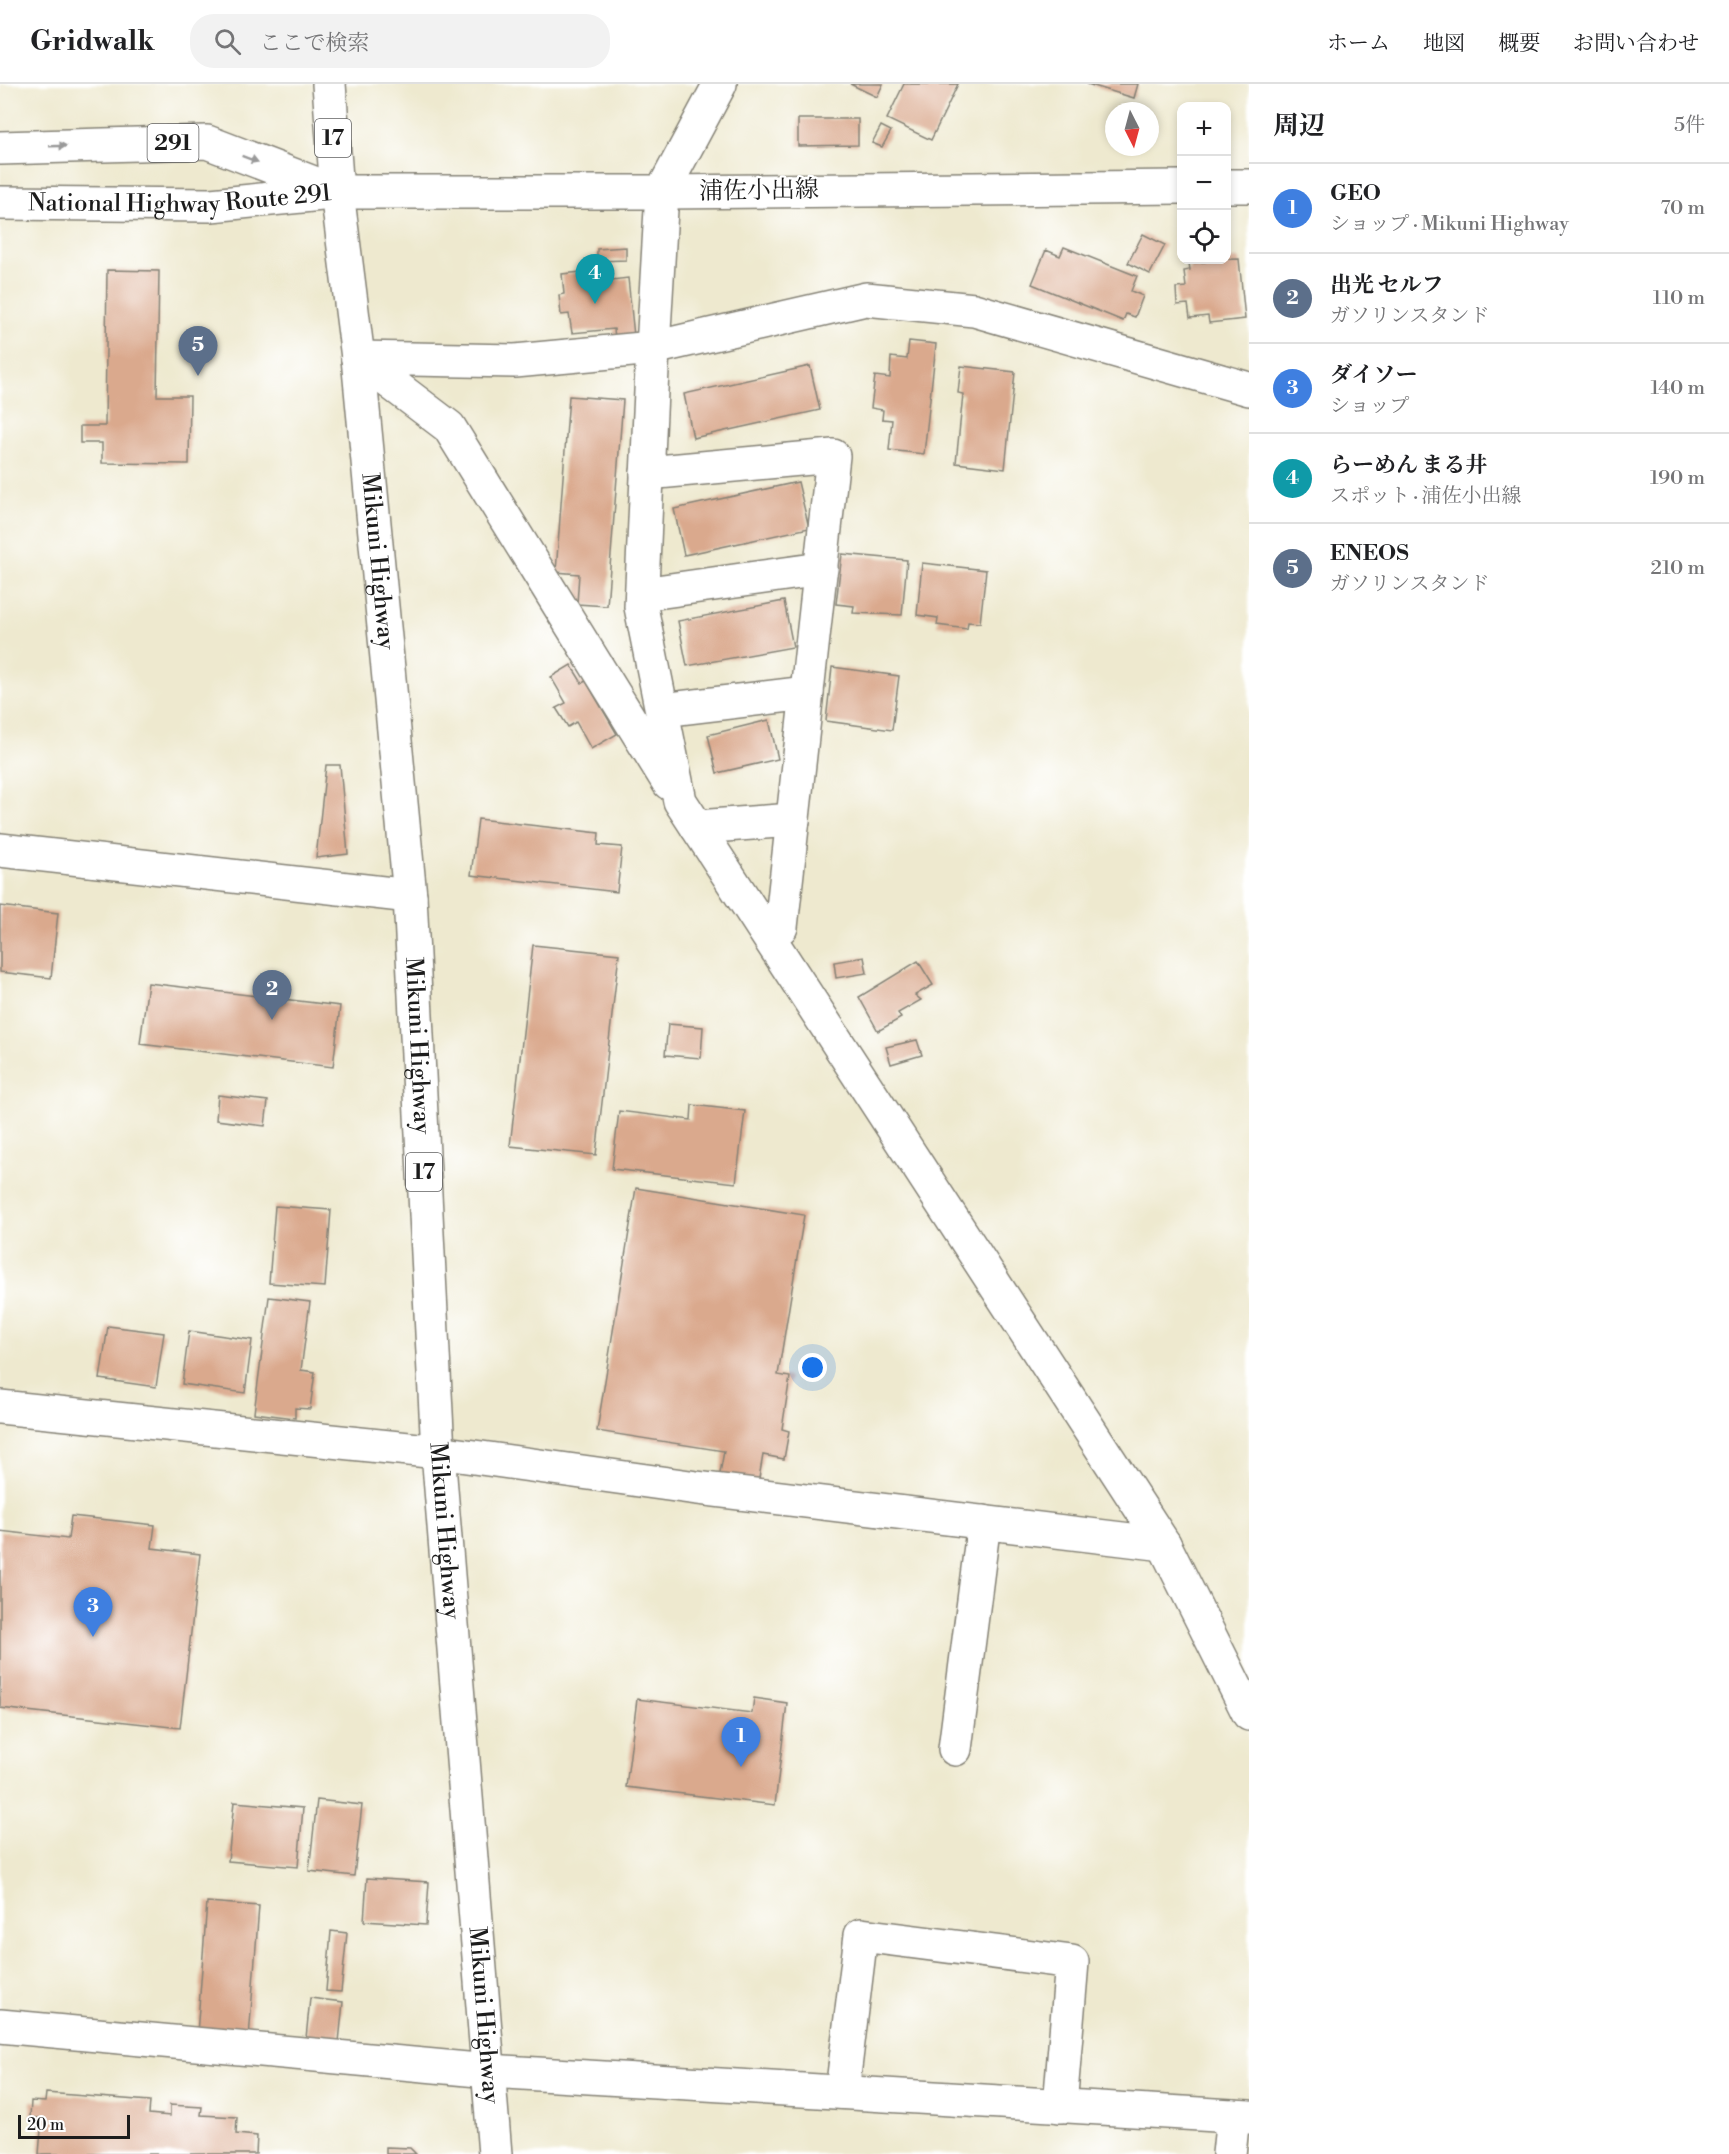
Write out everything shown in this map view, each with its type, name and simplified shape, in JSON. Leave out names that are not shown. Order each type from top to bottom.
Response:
[{"type":"main road","name":"Mikuni Highway","points":[[328,84],[337,192],[358,358],[410,896],[438,1452],[495,2154]]},
{"type":"main road","points":[[689,814],[662,710],[641,607],[662,192],[720,84]]},
{"type":"main road","name":"National Highway Route 291","points":[[0,148],[207,142],[337,192]]},
{"type":"main road","points":[[1231,186],[1249,186]]},
{"type":"main road","name":"浦佐小出線","points":[[337,192],[662,192],[1177,187]]},
{"type":"main road","name":"National Highway Route 291","points":[[0,203],[211,205],[337,192]]},
{"type":"main road","points":[[358,358],[515,361],[653,348],[866,299],[974,310],[1249,388]]},
{"type":"main road","points":[[358,358],[449,427],[689,814],[1164,1544],[1249,1714]]},
{"type":"main road","points":[[647,472],[833,456],[781,927]]},
{"type":"main road","points":[[642,594],[821,569]]},
{"type":"main road","points":[[662,710],[807,693]]},
{"type":"main road","points":[[689,814],[793,820]]},
{"type":"main road","points":[[0,850],[410,896]]},
{"type":"main road","points":[[0,1407],[438,1452],[698,1488],[1164,1544]]},
{"type":"main road","points":[[955,1749],[984,1522]]},
{"type":"main road","points":[[842,2092],[861,1935],[1072,1962],[1060,2106]]},
{"type":"main road","points":[[0,2026],[489,2071],[1241,2117],[1229,2154]]},
{"type":"building","points":[[850,84],[883,84],[877,97]]},
{"type":"building","points":[[904,84],[958,84],[931,140],[887,119]]},
{"type":"building","points":[[1087,84],[1138,84],[1134,98]]},
{"type":"building","points":[[798,119],[858,119],[858,145],[798,146]]},
{"type":"building","points":[[881,126],[891,131],[882,147],[872,143]]},
{"type":"building","points":[[1143,234],[1165,245],[1150,274],[1128,263]]},
{"type":"building","points":[[626,247],[626,260],[597,261],[597,249]]},
{"type":"building","points":[[1064,247],[1137,276],[1131,291],[1143,296],[1135,317],[1126,314],[1123,321],[1032,284],[1046,250],[1060,256]]},
{"type":"building","points":[[1231,259],[1239,259],[1245,319],[1209,323],[1208,316],[1190,318],[1188,304],[1177,305],[1176,288],[1186,287],[1184,271],[1190,270],[1189,264],[1231,264]]},
{"type":"building","points":[[611,269],[612,280],[628,278],[634,336],[615,338],[614,329],[572,333],[569,314],[561,315],[559,295],[564,294],[562,274]]},
{"type":"building","points":[[107,270],[159,271],[157,396],[190,396],[189,464],[102,463],[102,443],[80,443],[80,426],[105,426]]},
{"type":"building","points":[[909,341],[936,344],[924,454],[889,450],[892,420],[882,419],[883,410],[871,408],[875,376],[890,378],[891,357],[907,359]]},
{"type":"building","points":[[810,366],[820,410],[693,438],[684,394]]},
{"type":"building","points":[[961,366],[1015,372],[1005,469],[956,463],[963,394],[958,393]]},
{"type":"building","points":[[569,396],[623,400],[607,606],[577,604],[579,574],[556,572]]},
{"type":"building","points":[[798,482],[809,528],[684,555],[674,509]]},
{"type":"building","points":[[842,554],[907,560],[902,615],[853,613],[854,606],[836,604]]},
{"type":"building","points":[[922,563],[986,570],[980,623],[968,622],[967,629],[937,625],[938,618],[917,615]]},
{"type":"building","points":[[784,601],[793,647],[687,666],[678,621]]},
{"type":"building","points":[[571,665],[582,683],[586,681],[617,734],[591,749],[576,722],[568,727],[556,708],[566,703],[551,677]]},
{"type":"building","points":[[832,667],[899,676],[892,730],[826,721]]},
{"type":"building","points":[[769,720],[778,759],[717,773],[708,735]]},
{"type":"building","points":[[326,765],[340,765],[348,854],[316,858]]},
{"type":"building","points":[[478,819],[599,833],[598,845],[622,847],[617,892],[471,875]]},
{"type":"building","points":[[0,906],[58,913],[51,978],[0,972]]},
{"type":"building","points":[[533,945],[619,954],[596,1155],[510,1146]]},
{"type":"building","points":[[864,957],[867,973],[836,978],[834,962]]},
{"type":"building","points":[[918,961],[933,985],[915,995],[921,1000],[898,1013],[901,1018],[878,1031],[859,997]]},
{"type":"building","points":[[148,983],[340,1006],[333,1067],[140,1044]]},
{"type":"building","points":[[668,1024],[703,1027],[701,1058],[665,1055]]},
{"type":"building","points":[[917,1040],[922,1055],[891,1064],[886,1047]]},
{"type":"building","points":[[218,1095],[268,1101],[265,1126],[216,1120]]},
{"type":"building","points":[[692,1105],[745,1111],[736,1183],[612,1169],[619,1111],[691,1120]]},
{"type":"building","points":[[636,1188],[804,1215],[778,1375],[790,1377],[782,1429],[789,1431],[784,1459],[763,1455],[758,1484],[719,1479],[724,1451],[597,1431]]},
{"type":"building","points":[[275,1206],[331,1210],[325,1287],[269,1283]]},
{"type":"building","points":[[269,1297],[310,1302],[301,1370],[315,1372],[310,1409],[295,1408],[295,1418],[254,1413]]},
{"type":"building","points":[[108,1326],[164,1333],[156,1387],[100,1379]]},
{"type":"building","points":[[189,1331],[252,1340],[245,1393],[182,1384]]},
{"type":"building","points":[[71,1516],[155,1525],[152,1548],[200,1554],[180,1728],[0,1708],[0,1531],[68,1539]]},
{"type":"building","points":[[754,1698],[787,1703],[775,1805],[626,1787],[637,1699],[752,1713]]},
{"type":"building","points":[[317,1800],[362,1805],[354,1876],[309,1871]]},
{"type":"building","points":[[234,1802],[303,1808],[298,1867],[228,1861]]},
{"type":"building","points":[[367,1878],[429,1882],[426,1925],[364,1921]]},
{"type":"building","points":[[207,1902],[259,1906],[249,2038],[197,2034]]},
{"type":"building","points":[[331,1931],[347,1933],[341,1992],[326,1991]]},
{"type":"building","points":[[310,1998],[343,2002],[339,2042],[306,2038]]},
{"type":"building","points":[[46,2093],[150,2101],[149,2114],[170,2116],[170,2105],[202,2107],[201,2115],[237,2117],[236,2134],[257,2136],[256,2154],[39,2154],[42,2118],[30,2118],[31,2101],[45,2102]]},
{"type":"building","points":[[386,2147],[410,2148],[416,2154],[386,2154]]},
{"type":"place","name":"らーめん まる井","points":[[595,304]]},
{"type":"place","name":"ENEOS","points":[[198,376]]},
{"type":"place","name":"出光 セルフ","points":[[272,1020]]},
{"type":"place","name":"ダイソー","points":[[93,1637]]},
{"type":"place","name":"GEO","points":[[741,1767]]}]
